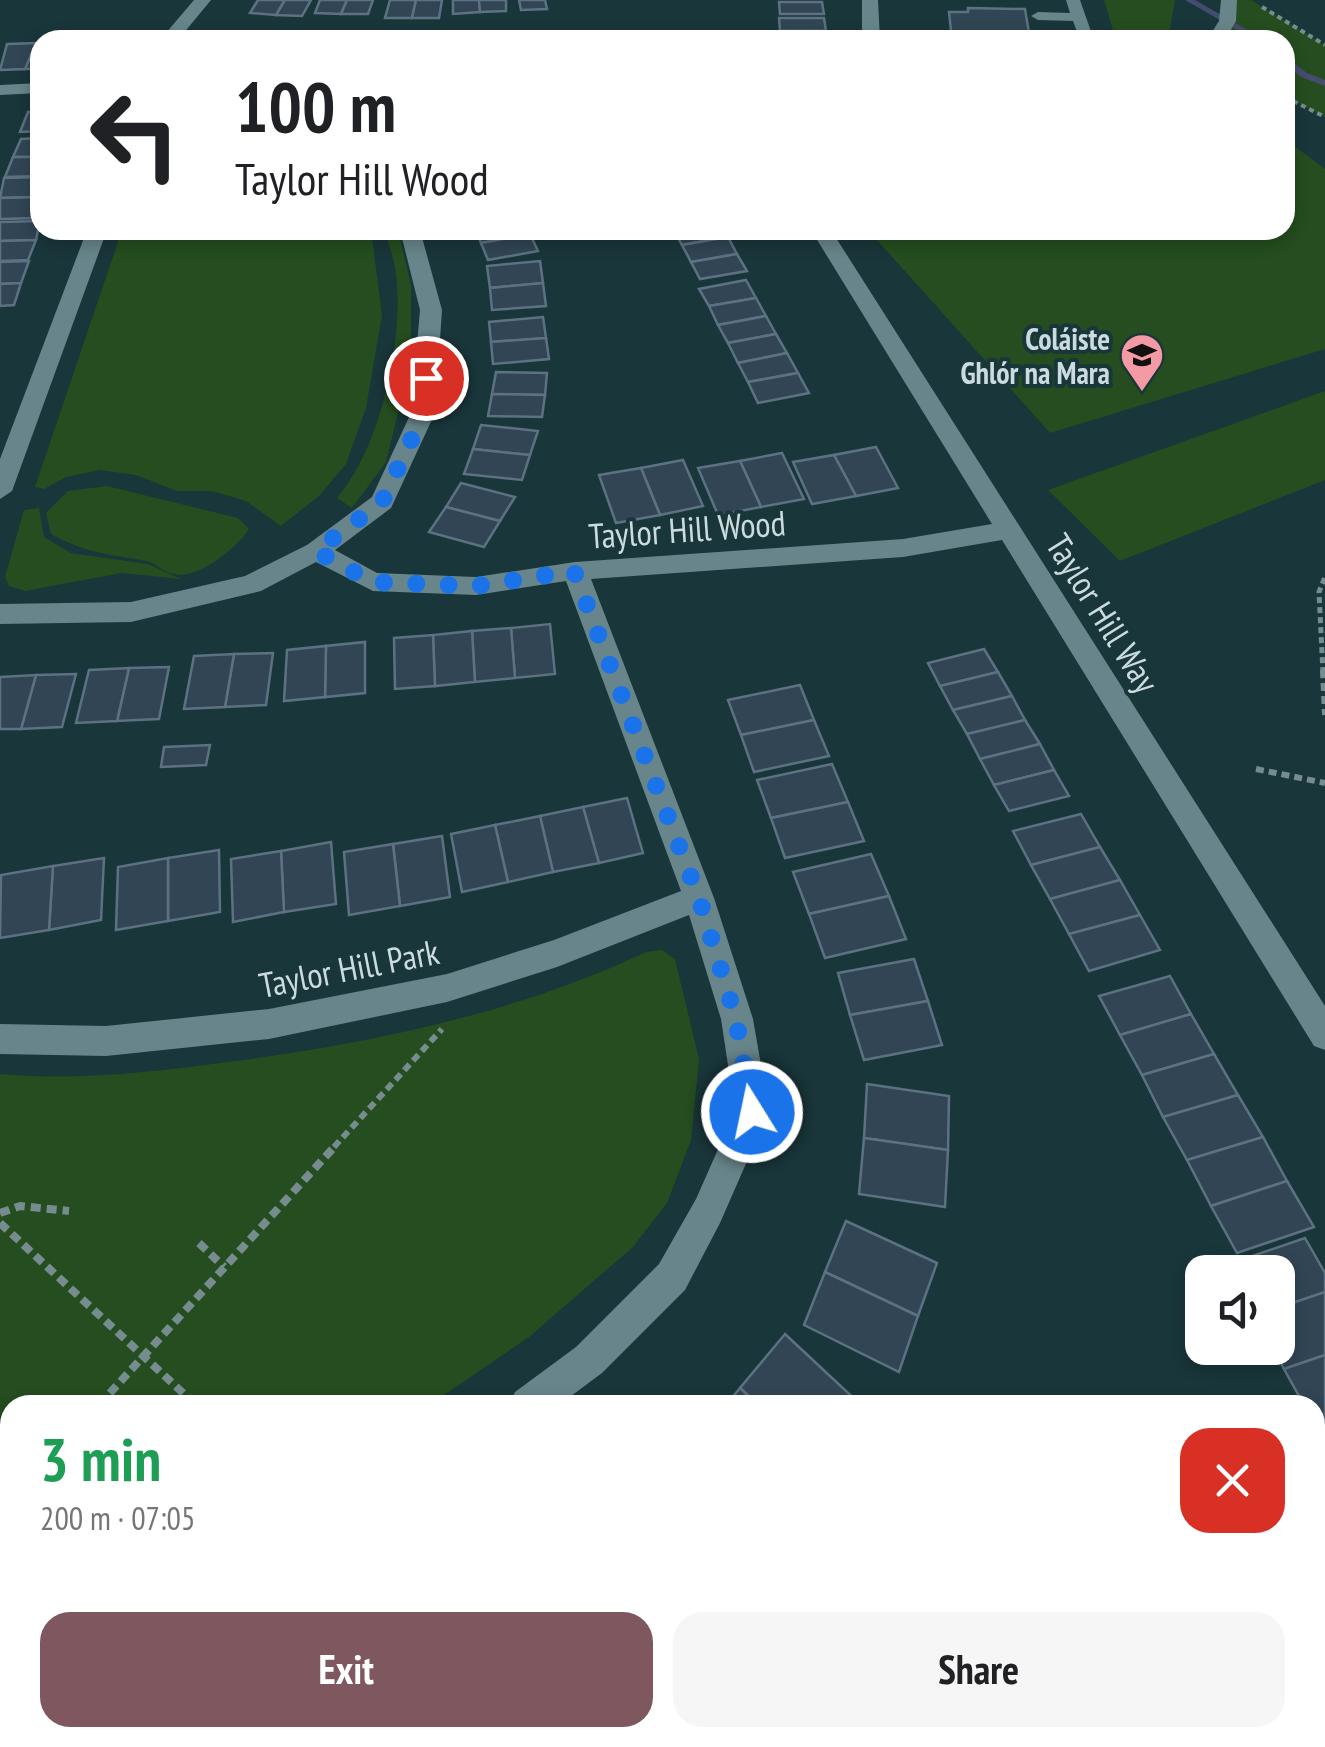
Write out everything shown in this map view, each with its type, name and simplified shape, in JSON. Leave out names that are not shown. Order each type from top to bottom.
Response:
[{"type":"street","points":[[178,30],[203,0]]},
{"type":"street","points":[[870,0],[871,30]]},
{"type":"street","points":[[1222,30],[1230,4]]},
{"type":"street","points":[[0,90],[30,88]]},
{"type":"street","points":[[0,491],[93,240]]},
{"type":"street","points":[[0,614],[131,612],[252,584],[316,551],[382,502],[424,413],[431,310],[413,240]]},
{"type":"street","name":"Taylor Hill Way","points":[[827,240],[1325,1035]]},
{"type":"street","name":"Taylor Hill Wood","points":[[316,551],[372,582],[476,586],[574,571],[903,548],[1010,530]]},
{"type":"street","points":[[542,1395],[590,1360],[672,1277],[708,1211],[752,1112],[736,1019],[699,898],[574,571]]},
{"type":"street","name":"Taylor Hill Park","points":[[0,1040],[106,1042],[270,1024],[447,988],[556,953],[699,898]]},
{"type":"lane","points":[[1074,0],[1084,30]]},
{"type":"lane","points":[[1038,16],[1079,17]]},
{"type":"path","points":[[1251,0],[1325,45]]},
{"type":"path","points":[[1295,101],[1325,117]]},
{"type":"path","points":[[1325,577],[1325,714]]},
{"type":"path","points":[[1256,769],[1325,783]]},
{"type":"path","points":[[107,1395],[453,1016],[447,988]]},
{"type":"path","points":[[0,1213],[20,1206],[68,1211]]},
{"type":"path","points":[[0,1223],[185,1395]]},
{"type":"path","points":[[199,1243],[224,1267]]},
{"type":"green space","points":[[1104,0],[1175,0],[1170,30],[1113,30]]},
{"type":"green space","points":[[1229,0],[1251,0],[1325,45],[1325,117],[1295,102],[1295,30],[1219,30]]},
{"type":"green space","points":[[1295,146],[1325,169],[1325,349],[1050,433],[877,240],[1295,240]]},
{"type":"green space","points":[[119,240],[372,240],[382,315],[366,408],[346,464],[319,496],[281,526],[246,501],[212,491],[177,491],[136,475],[100,470],[66,477],[44,489],[35,487]]},
{"type":"green space","points":[[387,240],[400,240],[411,285],[411,361],[386,462],[352,508],[337,498],[353,476],[378,421],[393,357],[397,295]]},
{"type":"green space","points":[[1325,391],[1325,480],[1120,561],[1048,490]]},
{"type":"green space","points":[[107,486],[238,518],[249,529],[214,562],[180,575],[146,561],[84,548],[51,534],[46,513],[68,491]]},
{"type":"green space","points":[[39,508],[44,537],[71,553],[148,564],[181,579],[121,573],[25,591],[9,586],[5,577],[24,510]]},
{"type":"green space","points":[[662,950],[675,959],[699,1059],[691,1140],[667,1203],[633,1247],[529,1337],[443,1395],[0,1395],[0,1074],[85,1076],[143,1072],[336,1046],[494,1009],[596,974],[646,952]]},
{"type":"building","points":[[258,0],[285,0],[276,15],[250,13]]},
{"type":"building","points":[[285,0],[311,0],[302,16],[276,15]]},
{"type":"building","points":[[320,0],[347,0],[341,14],[315,13]]},
{"type":"building","points":[[347,0],[373,0],[368,14],[341,14]]},
{"type":"building","points":[[390,0],[416,0],[412,18],[385,18]]},
{"type":"building","points":[[416,0],[442,0],[439,18],[412,18]]},
{"type":"building","points":[[453,0],[479,0],[480,12],[453,14]]},
{"type":"building","points":[[479,0],[506,0],[506,11],[480,12]]},
{"type":"building","points":[[519,0],[545,0],[547,9],[521,10]]},
{"type":"building","points":[[779,2],[822,2],[824,14],[780,14]]},
{"type":"building","points":[[968,8],[1025,9],[1028,30],[951,30],[949,12],[968,12]]},
{"type":"building","points":[[779,18],[824,18],[826,30],[780,30]]},
{"type":"building","points":[[30,43],[25,69],[0,70],[7,44]]},
{"type":"building","points":[[28,112],[30,112],[30,132],[20,132]]},
{"type":"building","points":[[21,139],[30,139],[30,157],[13,157]]},
{"type":"building","points":[[13,157],[30,157],[30,176],[5,177]]},
{"type":"building","points":[[30,177],[30,197],[0,198],[4,178]]},
{"type":"building","points":[[30,197],[30,218],[0,219],[0,198]]},
{"type":"building","points":[[30,221],[30,240],[36,240],[0,241],[0,222]]},
{"type":"building","points":[[36,240],[28,260],[0,261],[0,241]]},
{"type":"building","points":[[533,240],[538,251],[488,260],[481,243]]},
{"type":"building","points":[[679,240],[711,240],[682,245]]},
{"type":"building","points":[[730,240],[737,254],[691,262],[682,245]]},
{"type":"building","points":[[737,254],[747,271],[700,279],[691,262]]},
{"type":"building","points":[[29,261],[21,283],[0,284],[0,262]]},
{"type":"building","points":[[540,261],[543,283],[490,288],[487,266]]},
{"type":"building","points":[[746,280],[756,298],[709,306],[699,289]]},
{"type":"building","points":[[21,283],[14,305],[0,306],[0,284]]},
{"type":"building","points":[[543,283],[546,306],[492,310],[490,288]]},
{"type":"building","points":[[756,298],[766,316],[718,325],[709,306]]},
{"type":"building","points":[[766,316],[776,334],[728,343],[718,325]]},
{"type":"building","points":[[543,317],[546,338],[491,342],[489,322]]},
{"type":"building","points":[[776,334],[787,353],[738,363],[728,343]]},
{"type":"building","points":[[546,338],[549,359],[493,364],[491,342]]},
{"type":"building","points":[[787,353],[798,373],[748,382],[738,363]]},
{"type":"building","points":[[496,372],[547,373],[545,395],[492,394]]},
{"type":"building","points":[[798,373],[809,393],[758,403],[748,382]]},
{"type":"building","points":[[492,394],[545,395],[542,417],[488,416]]},
{"type":"building","points":[[481,425],[538,431],[530,455],[473,449]]},
{"type":"building","points":[[876,447],[898,488],[856,496],[834,455]]},
{"type":"building","points":[[473,449],[530,455],[522,480],[464,474]]},
{"type":"building","points":[[782,453],[804,499],[761,507],[740,461]]},
{"type":"building","points":[[834,455],[856,496],[812,504],[793,462]]},
{"type":"building","points":[[683,460],[703,506],[660,515],[641,468]]},
{"type":"building","points":[[740,461],[761,507],[718,515],[698,468]]},
{"type":"building","points":[[641,468],[660,515],[616,523],[599,475]]},
{"type":"building","points":[[461,483],[515,497],[500,521],[446,507]]},
{"type":"building","points":[[446,507],[500,521],[484,547],[429,532]]},
{"type":"building","points":[[550,624],[555,674],[515,678],[511,628]]},
{"type":"building","points":[[511,628],[515,678],[475,682],[472,631]]},
{"type":"building","points":[[472,631],[475,682],[435,686],[433,635]]},
{"type":"building","points":[[433,635],[435,686],[395,689],[394,638]]},
{"type":"building","points":[[365,642],[365,693],[325,697],[326,646]]},
{"type":"building","points":[[326,646],[325,697],[284,701],[287,650]]},
{"type":"building","points":[[984,649],[998,672],[940,686],[928,663]]},
{"type":"building","points":[[273,653],[266,705],[225,707],[234,654]]},
{"type":"building","points":[[234,654],[225,707],[184,709],[194,656]]},
{"type":"building","points":[[169,667],[159,719],[117,721],[129,668]]},
{"type":"building","points":[[129,668],[117,721],[76,723],[89,670]]},
{"type":"building","points":[[998,672],[1012,696],[953,710],[940,686]]},
{"type":"building","points":[[76,674],[62,727],[21,729],[36,675]]},
{"type":"building","points":[[36,675],[21,729],[0,729],[0,677]]},
{"type":"building","points":[[800,685],[814,720],[741,735],[728,700]]},
{"type":"building","points":[[1012,696],[1025,720],[967,734],[953,710]]},
{"type":"building","points":[[814,720],[829,756],[754,772],[741,735]]},
{"type":"building","points":[[1025,720],[1040,744],[980,759],[967,734]]},
{"type":"building","points":[[1040,744],[1054,770],[994,785],[980,759]]},
{"type":"building","points":[[210,745],[206,765],[161,767],[164,747]]},
{"type":"building","points":[[832,764],[848,802],[771,818],[757,780]]},
{"type":"building","points":[[1054,770],[1069,796],[1009,811],[994,785]]},
{"type":"building","points":[[627,798],[643,853],[599,863],[583,807]]},
{"type":"building","points":[[848,802],[864,841],[785,858],[771,818]]},
{"type":"building","points":[[583,807],[599,863],[553,872],[540,816]]},
{"type":"building","points":[[1081,814],[1100,847],[1031,865],[1013,831]]},
{"type":"building","points":[[540,816],[553,872],[508,882],[495,825]]},
{"type":"building","points":[[495,825],[508,882],[462,892],[451,834]]},
{"type":"building","points":[[442,836],[450,897],[400,906],[393,844]]},
{"type":"building","points":[[331,842],[336,904],[284,912],[281,851]]},
{"type":"building","points":[[393,844],[400,906],[349,915],[344,852]]},
{"type":"building","points":[[1100,847],[1120,880],[1050,899],[1031,865]]},
{"type":"building","points":[[219,850],[220,912],[168,921],[168,858]]},
{"type":"building","points":[[281,851],[284,912],[233,922],[231,859]]},
{"type":"building","points":[[871,854],[889,896],[809,914],[793,872]]},
{"type":"building","points":[[104,858],[101,920],[49,930],[53,866]]},
{"type":"building","points":[[168,858],[168,921],[116,930],[118,867]]},
{"type":"building","points":[[53,866],[49,930],[0,938],[1,875]]},
{"type":"building","points":[[1120,880],[1140,915],[1069,934],[1050,899]]},
{"type":"building","points":[[889,896],[906,939],[825,958],[809,914]]},
{"type":"building","points":[[1140,915],[1160,950],[1089,971],[1069,934]]},
{"type":"building","points":[[914,959],[928,1001],[850,1015],[838,973]]},
{"type":"building","points":[[1170,976],[1191,1014],[1120,1035],[1099,996]]},
{"type":"building","points":[[928,1001],[942,1045],[864,1060],[850,1015]]},
{"type":"building","points":[[1191,1014],[1214,1054],[1142,1075],[1120,1035]]},
{"type":"building","points":[[1214,1054],[1238,1095],[1163,1117],[1142,1075]]},
{"type":"building","points":[[867,1084],[949,1096],[948,1150],[864,1138]]},
{"type":"building","points":[[1238,1095],[1263,1137],[1187,1160],[1163,1117]]},
{"type":"building","points":[[1263,1137],[1287,1181],[1211,1206],[1187,1160]]},
{"type":"building","points":[[864,1138],[948,1150],[945,1207],[859,1194]]},
{"type":"building","points":[[1287,1181],[1314,1227],[1237,1253],[1211,1206]]},
{"type":"building","points":[[846,1221],[937,1263],[918,1316],[825,1272]]},
{"type":"building","points":[[1305,1238],[1325,1273],[1325,1292],[1295,1302],[1295,1255],[1255,1255]]},
{"type":"building","points":[[825,1272],[918,1316],[899,1372],[804,1325]]},
{"type":"building","points":[[1325,1292],[1325,1355],[1284,1369],[1282,1365],[1295,1365],[1295,1302]]},
{"type":"building","points":[[785,1334],[850,1395],[747,1395],[740,1388]]},
{"type":"building","points":[[1325,1355],[1325,1395],[1298,1395],[1284,1369]]},
{"type":"waterway","points":[[1189,0],[1243,30]]},
{"type":"waterway","points":[[1295,67],[1325,83]]},
{"type":"place","name":"Coláiste Ghlór na Mara","points":[[1142,393]]},
{"type":"route","points":[[426,378],[424,413],[382,502],[316,551],[372,582],[476,586],[574,571],[699,898],[736,1019],[752,1112]]}]
